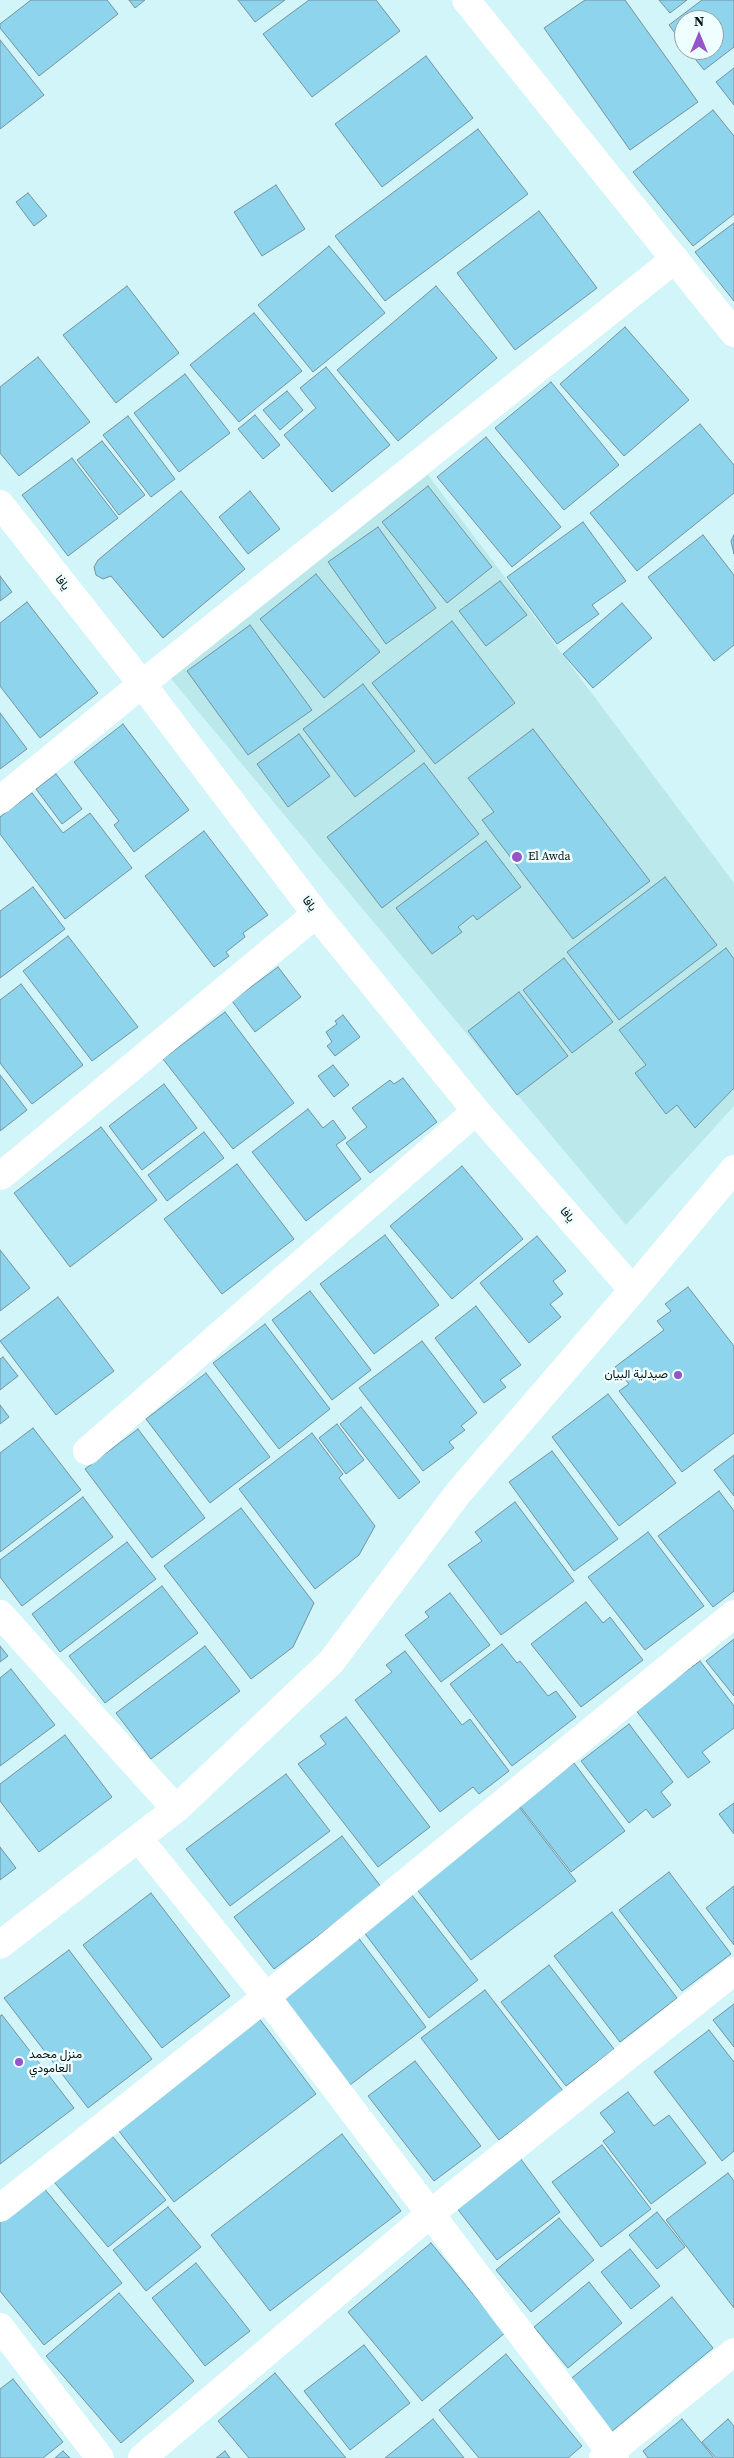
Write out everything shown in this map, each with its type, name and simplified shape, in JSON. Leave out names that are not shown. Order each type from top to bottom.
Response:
[{"type":"street","points":[[466,0],[734,333]]},
{"type":"street","points":[[0,800],[142,684],[675,259]]},
{"type":"street","name":"يافا","points":[[0,504],[142,684],[316,914],[476,1111],[633,1290]]},
{"type":"street","points":[[1,1176],[316,914]]},
{"type":"street","points":[[87,1451],[476,1111]]},
{"type":"street","points":[[0,1945],[176,1809],[331,1662],[459,1492],[633,1290],[734,1169]]},
{"type":"street","points":[[0,1614],[176,1809]]},
{"type":"street","points":[[0,2208],[266,1997],[734,1614]]},
{"type":"street","points":[[139,1838],[266,1997],[610,2456],[734,2352]]},
{"type":"street","points":[[142,2458],[430,2214],[734,1971]]},
{"type":"street","points":[[5,2344],[100,2458]]},
{"type":"shaded area","name":"El Awda","points":[[428,475],[734,883],[734,1106],[626,1225],[167,674]]},
{"type":"building","points":[[31,0],[107,0],[118,14],[39,76],[0,28],[0,24]]},
{"type":"building","points":[[129,0],[145,0],[135,8]]},
{"type":"building","points":[[238,0],[285,0],[255,22]]},
{"type":"building","points":[[309,0],[376,0],[400,31],[312,97],[263,34]]},
{"type":"building","points":[[585,0],[625,0],[698,102],[630,150],[544,28]]},
{"type":"building","points":[[659,0],[687,0],[670,13]]},
{"type":"building","points":[[702,0],[734,0],[734,47],[724,55],[724,10],[689,10]]},
{"type":"building","points":[[674,21],[674,32],[669,25]]},
{"type":"building","points":[[0,40],[44,95],[0,129]]},
{"type":"building","points":[[426,56],[473,118],[382,187],[335,124]]},
{"type":"building","points":[[696,60],[717,60],[704,70]]},
{"type":"building","points":[[734,68],[734,105],[716,82]]},
{"type":"building","points":[[713,110],[734,136],[734,214],[693,246],[633,172]]},
{"type":"building","points":[[478,129],[528,194],[385,301],[335,236]]},
{"type":"building","points":[[276,185],[305,229],[262,256],[234,212]]},
{"type":"building","points":[[28,193],[47,216],[34,226],[16,202]]},
{"type":"building","points":[[539,211],[597,288],[515,350],[457,273]]},
{"type":"building","points":[[734,223],[734,301],[695,252]]},
{"type":"building","points":[[329,246],[385,313],[313,372],[258,305]]},
{"type":"building","points":[[127,286],[179,353],[116,403],[63,335]]},
{"type":"building","points":[[436,286],[497,358],[398,441],[337,370]]},
{"type":"building","points":[[254,313],[302,371],[239,422],[190,365]]},
{"type":"building","points":[[625,327],[689,400],[624,456],[560,384]]},
{"type":"building","points":[[38,357],[90,422],[19,476],[0,453],[0,387]]},
{"type":"building","points":[[326,367],[390,445],[332,492],[284,435],[316,408],[300,388]]},
{"type":"building","points":[[185,374],[230,433],[179,472],[134,413]]},
{"type":"building","points":[[551,382],[619,465],[564,510],[495,428]]},
{"type":"building","points":[[287,391],[303,410],[280,430],[263,410]]},
{"type":"building","points":[[255,415],[280,445],[263,459],[238,429]]},
{"type":"building","points":[[128,416],[175,479],[151,497],[103,435]]},
{"type":"building","points":[[700,424],[734,465],[734,493],[637,571],[590,513]]},
{"type":"building","points":[[486,437],[561,527],[512,567],[437,477]]},
{"type":"building","points":[[102,441],[145,495],[119,515],[77,460]]},
{"type":"building","points":[[72,458],[118,518],[68,556],[22,495]]},
{"type":"building","points":[[428,486],[492,567],[447,603],[382,522]]},
{"type":"building","points":[[181,491],[245,569],[163,638],[111,576],[103,579],[96,575],[94,567],[98,560]]},
{"type":"building","points":[[250,491],[280,529],[248,554],[219,517]]},
{"type":"building","points":[[583,522],[626,581],[592,605],[599,614],[557,644],[507,577]]},
{"type":"building","points":[[378,527],[436,608],[386,644],[328,562]]},
{"type":"building","points":[[703,535],[734,575],[734,645],[714,661],[648,577]]},
{"type":"building","points":[[734,535],[734,554],[731,541]]},
{"type":"building","points":[[316,574],[380,652],[324,698],[260,619]]},
{"type":"building","points":[[0,576],[12,592],[0,601]]},
{"type":"building","points":[[500,581],[527,615],[486,646],[459,611]]},
{"type":"building","points":[[27,602],[98,693],[40,738],[0,686],[0,623]]},
{"type":"building","points":[[622,603],[652,638],[593,688],[563,654]]},
{"type":"building","points":[[452,621],[515,703],[435,764],[372,683]]},
{"type":"building","points":[[250,625],[312,710],[248,755],[187,671]]},
{"type":"building","points":[[363,684],[415,751],[355,797],[303,729]]},
{"type":"building","points":[[0,713],[27,749],[0,769]]},
{"type":"building","points":[[123,724],[189,810],[134,852],[114,825],[119,821],[74,762]]},
{"type":"building","points":[[533,729],[650,881],[573,939],[482,820],[494,812],[468,778]]},
{"type":"building","points":[[299,734],[330,776],[288,807],[257,764]]},
{"type":"building","points":[[424,763],[479,834],[382,908],[327,837]]},
{"type":"building","points":[[56,774],[82,809],[62,824],[36,789]]},
{"type":"building","points":[[32,793],[63,833],[90,813],[132,868],[65,919],[0,834],[0,817]]},
{"type":"building","points":[[204,831],[268,915],[243,933],[245,937],[226,952],[229,956],[214,967],[145,876]]},
{"type":"building","points":[[486,841],[521,887],[477,920],[473,915],[458,927],[462,932],[432,954],[396,908]]},
{"type":"building","points":[[665,877],[717,945],[619,1020],[567,952]]},
{"type":"building","points":[[33,887],[65,929],[0,978],[0,911]]},
{"type":"building","points":[[68,936],[138,1027],[92,1061],[23,971]]},
{"type":"building","points":[[726,948],[734,959],[734,1088],[695,1128],[677,1105],[666,1114],[635,1073],[646,1065],[619,1030]]},
{"type":"building","points":[[564,958],[613,1022],[572,1053],[523,990]]},
{"type":"building","points":[[278,967],[301,997],[255,1032],[232,1001]]},
{"type":"building","points":[[21,984],[83,1065],[32,1104],[0,1063],[0,1000]]},
{"type":"building","points":[[519,992],[568,1056],[517,1095],[468,1031]]},
{"type":"building","points":[[225,1012],[294,1103],[233,1149],[163,1059]]},
{"type":"building","points":[[343,1015],[360,1037],[335,1056],[327,1046],[332,1042],[326,1032],[337,1024],[335,1021]]},
{"type":"building","points":[[333,1065],[349,1085],[334,1097],[318,1076]]},
{"type":"building","points":[[0,1075],[27,1110],[0,1131]]},
{"type":"building","points":[[403,1078],[437,1122],[370,1173],[346,1143],[367,1127],[352,1108],[390,1080],[394,1084]]},
{"type":"building","points":[[164,1084],[197,1128],[142,1170],[109,1126]]},
{"type":"building","points":[[308,1109],[323,1128],[333,1120],[346,1138],[336,1145],[361,1179],[306,1221],[252,1152]]},
{"type":"building","points":[[101,1127],[157,1200],[70,1267],[14,1193]]},
{"type":"building","points":[[204,1132],[224,1158],[167,1201],[148,1175]]},
{"type":"building","points":[[237,1164],[294,1239],[222,1294],[164,1219]]},
{"type":"building","points":[[462,1166],[523,1239],[452,1299],[390,1226]]},
{"type":"building","points":[[385,1235],[439,1305],[374,1354],[320,1284]]},
{"type":"building","points":[[537,1236],[566,1271],[553,1281],[563,1294],[550,1304],[561,1317],[529,1343],[480,1283]]},
{"type":"building","points":[[0,1250],[30,1288],[0,1311]]},
{"type":"building","name":"صيدلية البيان","points":[[688,1287],[734,1346],[734,1433],[682,1472],[619,1391],[629,1384],[615,1367],[664,1330],[657,1321],[671,1311],[665,1304]]},
{"type":"building","points":[[310,1291],[371,1370],[332,1400],[272,1320]]},
{"type":"building","points":[[58,1297],[114,1371],[56,1415],[0,1341]]},
{"type":"building","points":[[476,1306],[521,1365],[500,1380],[506,1387],[484,1403],[435,1338]]},
{"type":"building","points":[[265,1324],[330,1409],[279,1449],[213,1363]]},
{"type":"building","points":[[422,1341],[477,1413],[461,1426],[465,1430],[449,1442],[454,1448],[423,1471],[359,1388]]},
{"type":"building","points":[[3,1357],[18,1376],[0,1390],[0,1359]]},
{"type":"building","points":[[206,1373],[270,1457],[210,1503],[146,1419]]},
{"type":"building","points":[[608,1394],[676,1483],[619,1526],[552,1437]]},
{"type":"building","points":[[0,1405],[9,1417],[0,1424]]},
{"type":"building","points":[[361,1407],[420,1482],[399,1499],[340,1424]]},
{"type":"building","points":[[337,1424],[364,1460],[346,1474],[319,1438]]},
{"type":"building","points":[[33,1428],[81,1490],[0,1552],[0,1453]]},
{"type":"building","points":[[138,1429],[205,1518],[152,1558],[85,1469]]},
{"type":"building","points":[[312,1433],[343,1474],[339,1478],[375,1526],[359,1555],[315,1589],[239,1489]]},
{"type":"building","points":[[552,1451],[618,1539],[574,1571],[509,1482]]},
{"type":"building","points":[[734,1455],[734,1496],[714,1470]]},
{"type":"building","points":[[719,1491],[734,1511],[734,1591],[713,1607],[658,1536]]},
{"type":"building","points":[[83,1497],[113,1537],[22,1606],[0,1577],[0,1560]]},
{"type":"building","points":[[515,1502],[574,1581],[501,1635],[448,1565],[482,1541],[475,1532]]},
{"type":"building","points":[[241,1508],[314,1603],[293,1647],[251,1679],[164,1566]]},
{"type":"building","points":[[648,1532],[704,1606],[645,1650],[588,1577]]},
{"type":"building","points":[[127,1542],[156,1579],[60,1652],[32,1614]]},
{"type":"building","points":[[162,1586],[198,1633],[105,1703],[69,1656]]},
{"type":"building","points":[[450,1593],[490,1645],[441,1682],[405,1635],[429,1617],[425,1612]]},
{"type":"building","points":[[586,1602],[603,1623],[610,1617],[643,1660],[581,1707],[531,1644]]},
{"type":"building","points":[[734,1639],[734,1696],[706,1661]]},
{"type":"building","points":[[502,1644],[517,1663],[520,1661],[548,1696],[556,1691],[576,1717],[512,1766],[450,1684]]},
{"type":"building","points":[[0,1646],[8,1656],[0,1662]]},
{"type":"building","points":[[205,1646],[240,1691],[151,1759],[116,1713]]},
{"type":"building","points":[[405,1651],[462,1725],[470,1719],[509,1771],[479,1794],[473,1787],[440,1812],[355,1700],[392,1672],[386,1665]]},
{"type":"building","points":[[700,1661],[734,1706],[734,1728],[702,1752],[710,1762],[688,1778],[635,1709]]},
{"type":"building","points":[[11,1669],[55,1725],[0,1766],[0,1678]]},
{"type":"building","points":[[346,1717],[430,1827],[378,1867],[298,1764],[326,1744],[320,1736]]},
{"type":"building","points":[[629,1724],[673,1782],[661,1792],[671,1805],[653,1818],[646,1809],[629,1823],[581,1761]]},
{"type":"building","points":[[65,1735],[112,1797],[39,1852],[0,1801],[0,1784]]},
{"type":"building","points":[[574,1763],[625,1831],[571,1872],[519,1805]]},
{"type":"building","points":[[286,1774],[330,1831],[230,1906],[186,1849]]},
{"type":"building","points":[[734,1803],[734,1834],[719,1814]]},
{"type":"building","points":[[519,1807],[576,1881],[471,1960],[415,1887]]},
{"type":"building","points":[[342,1836],[382,1888],[274,1969],[234,1917]]},
{"type":"building","points":[[0,1847],[16,1868],[0,1880]]},
{"type":"building","points":[[669,1872],[731,1954],[682,1991],[619,1910]]},
{"type":"building","points":[[734,1886],[734,1945],[706,1908]]},
{"type":"building","points":[[151,1893],[230,1996],[162,2048],[83,1945]]},
{"type":"building","points":[[411,1894],[478,1980],[429,2018],[363,1931]]},
{"type":"building","points":[[612,1912],[677,1998],[620,2042],[554,1956]]},
{"type":"building","points":[[357,1936],[426,2027],[350,2085],[280,1994]]},
{"type":"building","points":[[69,1950],[152,2059],[88,2108],[4,1998]]},
{"type":"building","points":[[549,1965],[614,2049],[566,2086],[501,2002]]},
{"type":"building","points":[[485,1990],[563,2091],[499,2140],[421,2038]]},
{"type":"building","points":[[734,2004],[734,2047],[713,2020]]},
{"type":"building","name":"منزل محمد العامودي","points":[[2,2015],[74,2108],[0,2164],[0,2016]]},
{"type":"building","points":[[258,2017],[316,2094],[174,2202],[115,2126]]},
{"type":"building","points":[[709,2030],[734,2062],[734,2151],[722,2161],[654,2072]]},
{"type":"building","points":[[415,2061],[481,2146],[434,2181],[368,2096]]},
{"type":"building","points":[[628,2092],[654,2126],[669,2115],[706,2163],[651,2204],[603,2141],[615,2132],[600,2113]]},
{"type":"building","points":[[107,2130],[166,2200],[108,2247],[50,2177]]},
{"type":"building","points":[[342,2134],[401,2211],[270,2311],[211,2235]]},
{"type":"building","points":[[602,2145],[651,2209],[601,2247],[552,2182]]},
{"type":"building","points":[[520,2158],[560,2212],[497,2260],[456,2207]]},
{"type":"building","points":[[728,2173],[734,2181],[734,2308],[666,2220]]},
{"type":"building","points":[[43,2187],[122,2283],[44,2345],[0,2291],[0,2221]]},
{"type":"building","points":[[168,2207],[201,2247],[146,2291],[113,2250]]},
{"type":"building","points":[[657,2212],[685,2247],[657,2269],[629,2235]]},
{"type":"building","points":[[559,2218],[594,2260],[531,2312],[496,2270]]},
{"type":"building","points":[[431,2243],[505,2333],[422,2401],[348,2312]]},
{"type":"building","points":[[630,2249],[660,2286],[631,2309],[601,2272]]},
{"type":"building","points":[[196,2263],[250,2331],[205,2366],[152,2298]]},
{"type":"building","points":[[589,2282],[622,2323],[568,2368],[534,2327]]},
{"type":"building","points":[[119,2293],[194,2381],[121,2443],[46,2356]]},
{"type":"building","points":[[672,2297],[713,2348],[611,2432],[568,2381]]},
{"type":"building","points":[[364,2345],[410,2403],[350,2450],[304,2391]]},
{"type":"building","points":[[506,2354],[582,2446],[568,2458],[479,2458],[439,2410]]},
{"type":"building","points":[[275,2373],[346,2458],[249,2458],[218,2421]]},
{"type":"building","points":[[13,2379],[63,2442],[43,2458],[0,2458],[0,2389]]},
{"type":"building","points":[[433,2419],[464,2458],[385,2458]]},
{"type":"building","points":[[682,2419],[714,2458],[648,2458],[643,2451]]},
{"type":"building","points":[[728,2419],[734,2426],[734,2458],[716,2458],[702,2442]]},
{"type":"building","points":[[63,2451],[70,2458],[55,2458]]},
{"type":"building","points":[[225,2451],[230,2458],[216,2458]]},
{"type":"place","name":"El Awda","points":[[517,857]]},
{"type":"place","name":"صيدلية البيان","points":[[678,1375]]},
{"type":"place","name":"منزل محمد العامودي","points":[[19,2062]]}]
